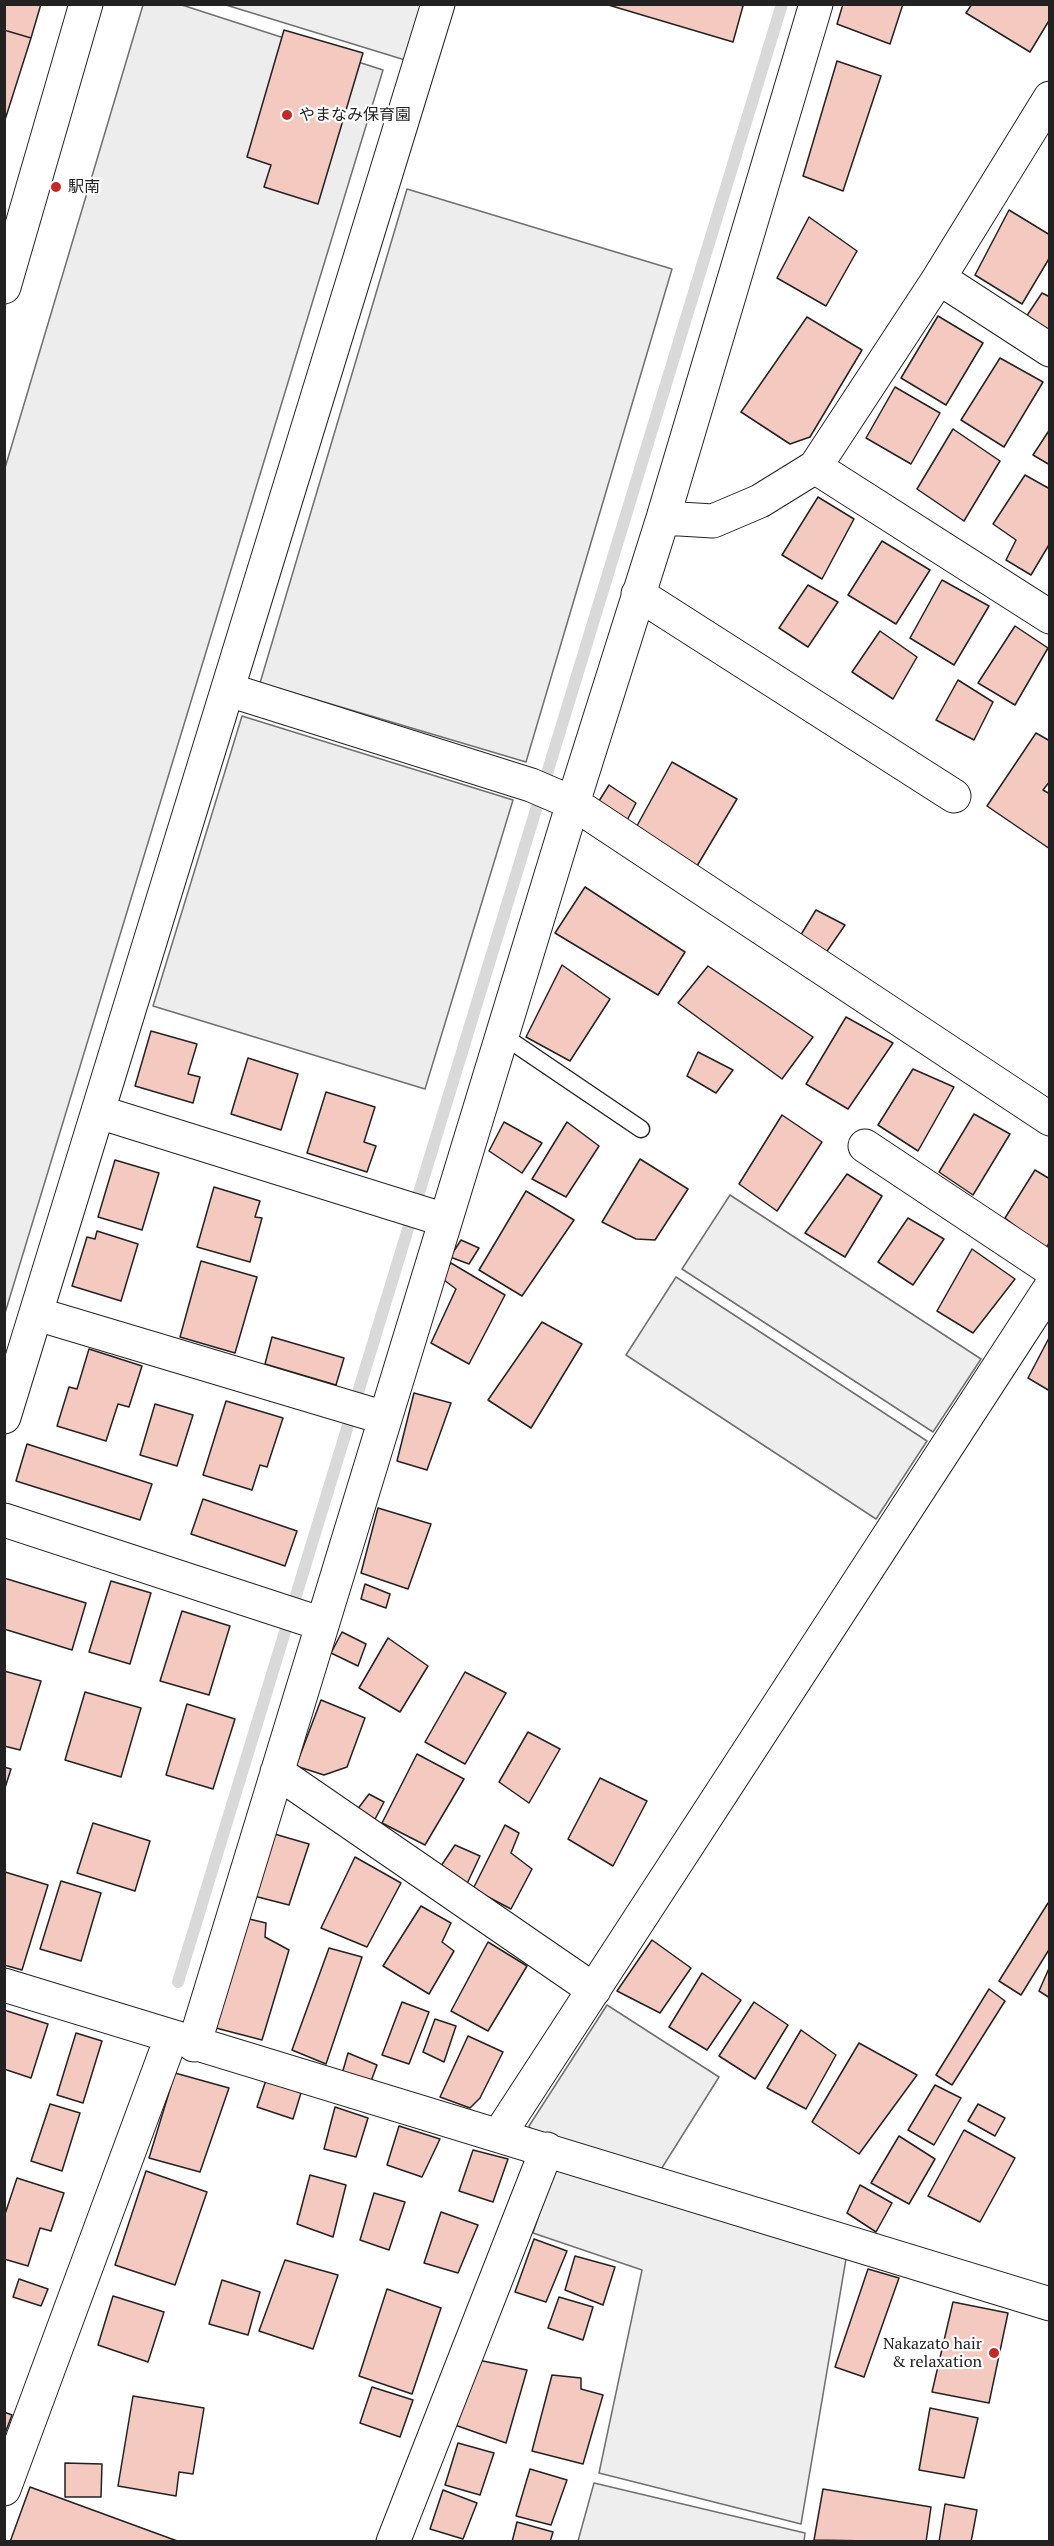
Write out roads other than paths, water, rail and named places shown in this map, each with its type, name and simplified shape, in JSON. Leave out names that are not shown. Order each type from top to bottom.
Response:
[{"type":"street","points":[[4,287],[86,4]]},
{"type":"street","points":[[4,1417],[438,4]]},
{"type":"street","points":[[4,2489],[183,2041],[277,1772],[299,1617],[361,1411],[424,1213],[502,1035],[554,796],[638,594],[663,518],[816,4]]},
{"type":"street","points":[[663,518],[713,521],[760,501],[815,467],[1047,109]]},
{"type":"street","points":[[939,278],[1050,350]]},
{"type":"street","points":[[815,467],[1050,617]]},
{"type":"street","points":[[638,594],[954,795]]},
{"type":"street","points":[[229,690],[554,796],[1050,1119]]},
{"type":"street","points":[[99,1112],[424,1213]]},
{"type":"street","points":[[865,1146],[1050,1269]]},
{"type":"street","points":[[499,2135],[1050,1288]]},
{"type":"street","points":[[36,1314],[361,1411]]},
{"type":"street","points":[[4,1520],[299,1617]]},
{"type":"street","points":[[277,1772],[594,1990]]},
{"type":"street","points":[[4,1985],[1050,2304]]},
{"type":"street","points":[[393,2541],[547,2149]]},
{"type":"lane","points":[[502,1035],[641,1128]]},
{"type":"waterway","points":[[178,1982],[782,4]]},
{"type":"place","name":"やまなみ保育園","points":[[287,115]]},
{"type":"place","name":"駅南","points":[[56,187]]},
{"type":"place","name":"Nakazato hair & relaxation","points":[[994,2353]]}]
